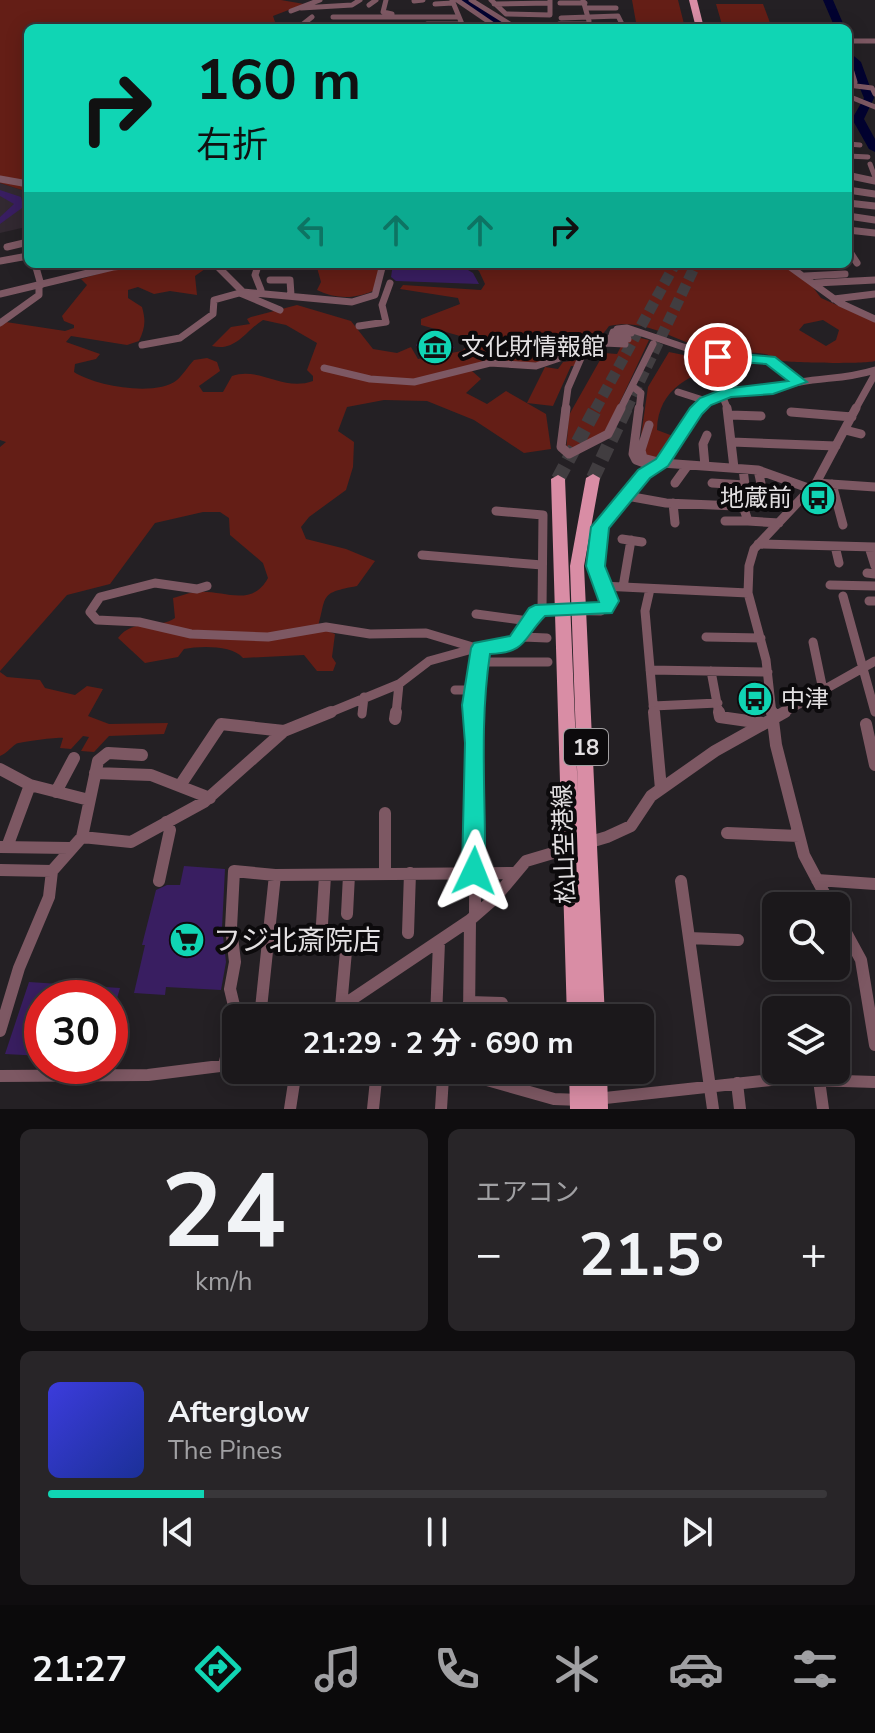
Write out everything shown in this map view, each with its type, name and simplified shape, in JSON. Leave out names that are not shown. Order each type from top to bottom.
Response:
[{"type":"main road","points":[[693,0],[699,24]]},
{"type":"main road","points":[[701,0],[707,24]]},
{"type":"main road","name":"松山空港線","points":[[577,1004],[571,845],[571,610],[593,478]]},
{"type":"main road","name":"松山空港線","points":[[558,479],[590,842],[595,1004]]},
{"type":"main road","points":[[583,1084],[589,1104]]},
{"type":"main road","points":[[589,1104],[594,1084]]},
{"type":"street","points":[[291,11],[299,5],[318,0]]},
{"type":"street","points":[[299,5],[313,10],[352,5],[360,0]]},
{"type":"street","points":[[369,5],[376,0]]},
{"type":"street","points":[[386,0],[389,1],[383,12],[400,16]]},
{"type":"street","points":[[414,1],[423,0]]},
{"type":"street","points":[[471,0],[508,24]]},
{"type":"street","points":[[435,4],[454,1],[491,24]]},
{"type":"street","points":[[454,1],[462,24]]},
{"type":"street","points":[[493,2],[501,12]]},
{"type":"street","points":[[493,2],[550,9],[561,19],[582,24]]},
{"type":"street","points":[[560,3],[616,8]]},
{"type":"street","points":[[585,4],[590,24]]},
{"type":"street","points":[[526,8],[550,9]]},
{"type":"street","points":[[427,20],[501,12],[511,15],[550,9]]},
{"type":"street","points":[[511,15],[511,18],[539,18],[550,9]]},
{"type":"street","points":[[398,24],[400,16]]},
{"type":"street","points":[[333,17],[400,16],[448,24]]},
{"type":"street","points":[[561,19],[618,16],[622,24]]},
{"type":"street","points":[[303,24],[312,17]]},
{"type":"street","points":[[339,24],[341,17]]},
{"type":"street","points":[[369,24],[372,17]]},
{"type":"street","points":[[852,41],[875,41]]},
{"type":"street","points":[[852,85],[872,88],[875,94]]},
{"type":"street","points":[[852,97],[875,107]]},
{"type":"street","points":[[852,144],[860,145]]},
{"type":"street","points":[[852,157],[869,160],[875,179],[852,176]]},
{"type":"street","points":[[0,179],[24,183]]},
{"type":"street","points":[[852,191],[875,194]]},
{"type":"street","points":[[852,203],[875,206]]},
{"type":"street","points":[[852,217],[875,220]]},
{"type":"street","points":[[852,230],[875,233]]},
{"type":"street","points":[[7,247],[24,243]]},
{"type":"street","points":[[852,255],[857,263]]},
{"type":"street","points":[[0,261],[24,257]]},
{"type":"street","points":[[0,323],[39,295],[36,268]]},
{"type":"street","points":[[0,294],[109,268]]},
{"type":"street","points":[[219,268],[241,293],[280,310]]},
{"type":"street","points":[[257,268],[255,275],[261,290]]},
{"type":"street","points":[[142,345],[162,346],[179,340],[213,314],[214,300],[241,293],[261,290],[347,303],[366,302],[376,294],[382,268]]},
{"type":"street","points":[[792,268],[834,299],[875,319]]},
{"type":"street","points":[[805,276],[845,274]]},
{"type":"street","points":[[270,280],[290,280],[291,295]]},
{"type":"street","points":[[816,283],[875,280]]},
{"type":"street","points":[[359,326],[386,322],[382,305],[390,283]]},
{"type":"street","points":[[834,299],[875,294]]},
{"type":"street","points":[[324,368],[370,379],[414,382],[490,363],[536,366],[604,343],[625,344],[610,338],[628,339],[612,335],[613,332],[631,333],[617,329],[627,328],[710,356],[741,362]]},
{"type":"street","points":[[584,351],[568,388],[561,447],[565,453],[573,455],[608,434],[653,344]]},
{"type":"street","points":[[687,357],[731,362],[770,360],[799,382]]},
{"type":"street","points":[[547,373],[552,362]]},
{"type":"street","points":[[738,391],[712,374],[741,362]]},
{"type":"street","points":[[523,637],[529,621],[542,610],[601,611],[609,605],[595,566],[597,533],[658,464],[706,401],[738,391],[780,389],[799,382],[842,380],[875,372]]},
{"type":"street","points":[[823,892],[799,836],[768,720],[768,672],[748,593],[750,557],[758,544],[814,486],[875,372]]},
{"type":"street","points":[[632,386],[641,393],[634,458],[658,464],[758,470],[814,486],[832,484],[874,488]]},
{"type":"street","points":[[678,392],[706,401]]},
{"type":"street","points":[[712,483],[745,485],[732,442],[730,415],[722,395]]},
{"type":"street","points":[[791,412],[852,417]]},
{"type":"street","points":[[730,415],[761,416]]},
{"type":"street","points":[[649,425],[641,455],[658,464]]},
{"type":"street","points":[[845,430],[861,434]]},
{"type":"street","points":[[705,466],[703,444],[707,435]]},
{"type":"street","points":[[732,442],[836,446]]},
{"type":"street","points":[[675,483],[688,465]]},
{"type":"street","points":[[758,470],[762,488]]},
{"type":"street","points":[[832,484],[843,525]]},
{"type":"street","points":[[627,496],[673,503],[741,507],[748,521]]},
{"type":"street","points":[[673,503],[675,523]]},
{"type":"street","points":[[496,511],[543,515],[542,610]]},
{"type":"street","points":[[725,521],[779,523]]},
{"type":"street","points":[[623,587],[632,540]]},
{"type":"street","points":[[758,544],[872,547],[875,566]]},
{"type":"street","points":[[835,546],[839,563]]},
{"type":"street","points":[[422,555],[542,565]]},
{"type":"street","points":[[207,586],[197,589],[155,583],[110,593],[94,601],[91,618],[151,624],[191,634],[268,637],[326,627],[375,634],[426,633],[478,648]]},
{"type":"street","points":[[830,585],[875,586]]},
{"type":"street","points":[[602,586],[748,593]]},
{"type":"street","points":[[650,589],[645,611],[661,789]]},
{"type":"street","points":[[843,596],[845,623],[875,712]]},
{"type":"street","points":[[476,614],[529,621]]},
{"type":"street","points":[[82,837],[131,842],[210,798],[284,731],[399,684],[429,661],[478,648],[504,647],[523,637],[547,638]]},
{"type":"street","points":[[706,637],[761,638]]},
{"type":"street","points":[[813,642],[823,690]]},
{"type":"street","points":[[478,648],[480,662],[473,690],[474,871],[469,1002],[502,1003]]},
{"type":"street","points":[[346,1004],[473,918],[494,899],[526,861],[631,826],[651,796],[661,789],[768,720],[875,661]]},
{"type":"street","points":[[480,662],[548,662]]},
{"type":"street","points":[[650,670],[768,672]]},
{"type":"street","points":[[711,671],[720,717],[768,720]]},
{"type":"street","points":[[395,719],[399,684]]},
{"type":"street","points":[[455,690],[473,690]]},
{"type":"street","points":[[362,714],[364,697]]},
{"type":"street","points":[[653,706],[718,703]]},
{"type":"street","points":[[181,784],[221,724],[284,731]]},
{"type":"street","points":[[866,724],[875,765]]},
{"type":"street","points":[[0,1031],[19,968],[49,897],[52,871],[69,848],[82,837],[95,773],[102,756],[142,755]]},
{"type":"street","points":[[56,792],[74,758]]},
{"type":"street","points":[[0,769],[30,785],[89,800]]},
{"type":"street","points":[[95,773],[151,775],[181,784],[210,798]]},
{"type":"street","points":[[30,785],[3,847],[69,848]]},
{"type":"street","points":[[385,813],[385,874]]},
{"type":"street","points":[[159,881],[170,830],[166,822]]},
{"type":"street","points":[[727,833],[799,836]]},
{"type":"street","points":[[0,870],[52,871]]},
{"type":"street","points":[[234,1004],[230,989],[235,962],[231,928],[234,871],[325,876],[474,871],[513,873]]},
{"type":"street","points":[[408,933],[410,873]]},
{"type":"street","points":[[261,1004],[275,875]]},
{"type":"street","points":[[347,914],[349,875]]},
{"type":"street","points":[[322,924],[325,876]]},
{"type":"street","points":[[817,880],[875,884]]},
{"type":"street","points":[[681,881],[713,1109]]},
{"type":"street","points":[[689,938],[738,940]]},
{"type":"street","points":[[850,940],[861,960],[875,1045]]},
{"type":"street","points":[[437,1004],[439,942]]},
{"type":"street","points":[[341,1004],[346,951]]},
{"type":"street","points":[[0,1076],[130,1076],[222,1066]]},
{"type":"street","points":[[850,1081],[875,1082]]},
{"type":"street","points":[[503,1084],[554,1099],[589,1104],[709,1085],[762,1082]]},
{"type":"street","points":[[737,1083],[740,1109]]},
{"type":"street","points":[[290,1109],[294,1084]]},
{"type":"street","points":[[373,1109],[377,1084]]},
{"type":"street","points":[[438,1084],[441,1109]]},
{"type":"street","points":[[820,1084],[823,1109]]},
{"type":"shaded area","points":[[0,0],[281,0],[304,4],[273,16],[275,22],[267,24],[24,24],[24,191],[0,183]]},
{"type":"shaded area","points":[[632,0],[678,0],[684,24],[636,24]]},
{"type":"shaded area","points":[[716,4],[763,4],[770,24],[722,24]]},
{"type":"shaded area","points":[[0,183],[24,191],[24,227],[0,233]]},
{"type":"shaded area","points":[[317,268],[385,268],[377,289],[362,295],[332,295],[317,290],[321,282]]},
{"type":"shaded area","points":[[475,268],[787,268],[809,282],[821,298],[875,322],[875,361],[783,361],[757,353],[712,351],[646,327],[609,326],[586,346],[564,356],[532,363],[494,362],[472,371],[481,379],[466,393],[487,404],[506,391],[546,414],[551,449],[524,453],[474,420],[427,401],[384,400],[347,407],[338,431],[354,442],[353,467],[346,490],[309,517],[301,527],[306,539],[346,549],[375,561],[357,586],[336,591],[324,602],[318,627],[335,634],[332,657],[336,663],[333,671],[317,671],[304,655],[243,658],[231,651],[207,647],[184,649],[178,657],[145,663],[118,638],[131,628],[175,618],[173,598],[198,592],[246,595],[254,593],[268,578],[263,563],[230,535],[229,518],[220,512],[203,512],[155,523],[110,584],[67,595],[0,671],[0,447],[6,442],[0,440],[0,326],[6,322],[65,331],[74,328],[62,316],[87,285],[81,279],[114,269],[205,269],[195,276],[197,295],[170,291],[154,294],[138,287],[128,290],[128,298],[142,307],[144,324],[139,341],[127,345],[71,336],[66,342],[100,354],[96,359],[75,364],[74,372],[96,382],[126,388],[167,385],[177,380],[194,360],[207,358],[217,362],[220,371],[199,386],[203,392],[223,392],[232,376],[242,374],[291,383],[313,381],[307,370],[317,343],[286,325],[263,320],[234,343],[212,346],[231,327],[250,324],[247,319],[251,317],[297,305],[351,321],[373,349],[397,353],[411,347],[418,359],[462,351],[466,347],[460,336],[421,325],[421,319],[460,304],[458,298],[400,289],[403,285],[481,290],[485,284]],"holes":[[[823,320],[839,330],[836,340],[826,346],[799,330],[804,324]]]},
{"type":"shaded area","points":[[627,335],[649,340],[605,434],[566,452],[569,415],[604,353],[617,354]]},
{"type":"shaded area","points":[[669,352],[728,364],[690,378],[671,393],[659,415],[657,430],[673,436],[657,459],[645,456],[639,450],[648,387]]},
{"type":"shaded area","points":[[578,360],[575,366],[571,366],[553,406],[527,403],[545,367],[558,369],[563,362]]},
{"type":"shaded area","points":[[0,672],[7,677],[40,680],[45,688],[75,695],[87,686],[103,689],[88,716],[109,724],[168,723],[164,734],[109,736],[94,752],[81,751],[89,737],[83,736],[71,749],[60,748],[63,738],[47,739],[16,744],[0,756]]},
{"type":"building","points":[[0,190],[21,197],[24,210],[22,208],[0,224],[0,217],[14,204],[0,196]]},
{"type":"building","points":[[392,268],[465,268],[473,273],[479,284],[396,281],[391,277]]},
{"type":"building","name":"文化財情報館","points":[[425,337],[437,341],[448,339],[454,348],[422,355],[416,345]]},
{"type":"building","name":"フジ北斎院店","points":[[184,866],[225,869],[222,928],[226,962],[221,990],[166,987],[165,995],[134,993],[156,890],[167,885],[180,885]]},
{"type":"building","points":[[24,997],[24,1055],[5,1054]]},
{"type":"waterway","points":[[464,0],[501,24]]},
{"type":"waterway","points":[[828,0],[838,24]]},
{"type":"waterway","points":[[852,58],[869,98],[858,119],[875,149]]},
{"type":"tunnel","points":[[595,410],[673,268]]},
{"type":"tunnel","points":[[626,410],[694,268]]},
{"type":"tunnel","points":[[558,479],[596,408]]},
{"type":"tunnel","points":[[593,478],[626,408]]},
{"type":"place","name":"文化財情報館","points":[[435,347]]},
{"type":"place","name":"地蔵前","points":[[818,498]]},
{"type":"place","name":"中津","points":[[755,699]]},
{"type":"place","name":"フジ北斎院店","points":[[187,940]]},
{"type":"route","points":[[474,871],[473,781],[476,743],[472,705],[481,648],[504,647],[517,641],[523,637],[529,621],[542,610],[601,611],[606,608],[610,601],[595,566],[597,533],[644,474],[662,463],[678,434],[696,411],[706,401],[729,392],[773,390],[799,382],[770,360],[718,357]]}]
